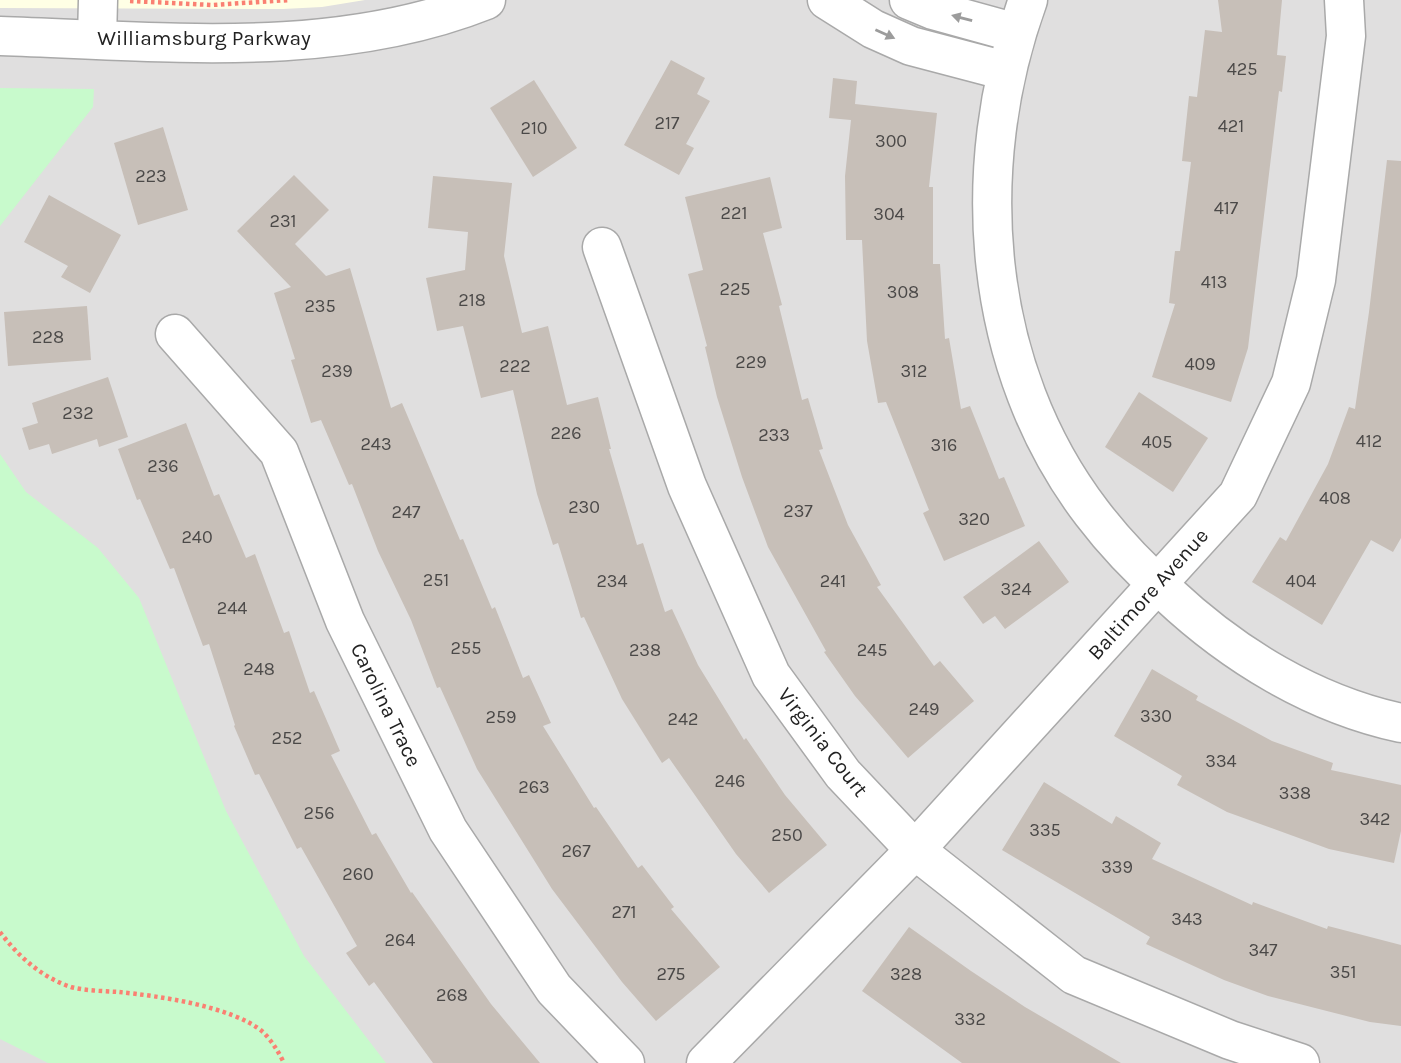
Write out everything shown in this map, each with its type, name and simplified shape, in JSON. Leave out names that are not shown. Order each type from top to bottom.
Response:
[{"type":"street","points":[[97,39],[98,0]]},
{"type":"street","name":"Williamsburg Parkway","points":[[0,36],[257,43],[309,40],[384,30],[486,0]]},
{"type":"street","points":[[827,0],[873,29],[911,46],[1006,71]]},
{"type":"street","points":[[909,0],[933,10],[1022,16],[1006,71],[998,113],[991,188],[996,271],[1011,343],[1034,411],[1049,444],[1092,513],[1157,585],[1214,635],[1281,678],[1349,707],[1401,723]]},
{"type":"street","name":"Baltimore Avenue","points":[[706,1063],[915,850],[1238,495],[1291,383],[1316,280],[1346,36],[1344,0]]},
{"type":"street","name":"Virginia Court","points":[[602,247],[687,486],[771,675],[843,774],[915,850],[1074,975],[1230,1040],[1300,1063]]},
{"type":"street","name":"Carolina Trace","points":[[175,334],[279,452],[345,621],[448,830],[554,989],[625,1063]]},
{"type":"path","points":[[121,1],[212,5],[290,0]]},
{"type":"path","points":[[0,932],[15,951],[33,967],[73,988],[175,998],[233,1017],[261,1031],[277,1048],[284,1063]]},
{"type":"shaded area","points":[[0,0],[1401,0],[1401,1063],[0,1063]]},
{"type":"shaded area","points":[[0,0],[365,0],[322,7],[283,9],[0,8]]},
{"type":"green space","points":[[0,88],[94,89],[93,107],[0,226]]},
{"type":"green space","points":[[0,454],[26,492],[98,548],[139,598],[226,811],[304,956],[386,1063],[48,1063],[0,1039]]},
{"type":"building","points":[[1218,0],[1282,0],[1277,55],[1286,56],[1282,92],[1279,91],[1248,348],[1231,402],[1152,377],[1175,304],[1169,303],[1175,251],[1180,251],[1191,162],[1182,161],[1189,96],[1197,97],[1205,30],[1222,32]]},
{"type":"building","points":[[671,60],[705,78],[697,94],[710,101],[686,144],[694,148],[679,175],[624,145]]},
{"type":"building","points":[[833,78],[857,81],[855,104],[937,113],[929,187],[933,187],[933,264],[940,264],[945,339],[949,338],[961,409],[970,406],[999,479],[1004,477],[1025,526],[944,561],[923,513],[929,510],[886,402],[878,403],[867,341],[862,240],[846,240],[845,176],[851,120],[829,118]]},
{"type":"building","points":[[534,80],[577,148],[533,177],[490,108]]},
{"type":"building","points":[[163,127],[188,210],[138,225],[114,143]]},
{"type":"building","points":[[1387,160],[1401,161],[1401,538],[1393,552],[1371,540],[1322,625],[1252,582],[1280,537],[1286,541],[1328,464],[1349,407],[1355,409]]},
{"type":"building","points":[[294,175],[329,210],[295,244],[326,276],[350,268],[391,408],[402,403],[460,540],[463,539],[492,609],[495,607],[523,678],[529,675],[551,723],[543,726],[594,808],[596,807],[638,868],[642,865],[674,907],[671,909],[720,967],[656,1021],[622,982],[552,889],[477,769],[440,687],[437,688],[411,620],[378,551],[352,484],[349,485],[321,420],[311,423],[291,360],[295,359],[274,293],[291,287],[237,231]]},
{"type":"building","points":[[433,176],[512,183],[504,256],[522,333],[548,326],[567,405],[598,397],[609,449],[637,545],[643,543],[665,612],[672,609],[698,665],[744,740],[746,738],[785,795],[827,845],[769,893],[736,854],[669,758],[662,763],[622,699],[584,617],[581,618],[558,543],[553,545],[537,494],[513,390],[481,398],[463,326],[437,331],[426,278],[465,270],[468,232],[428,228]]},
{"type":"building","points":[[770,177],[782,228],[763,233],[782,305],[779,306],[802,400],[808,398],[823,449],[819,450],[848,525],[881,585],[877,587],[934,666],[940,661],[974,701],[908,758],[855,696],[824,652],[826,651],[768,547],[742,477],[717,397],[705,347],[707,346],[688,274],[703,270],[685,197]]},
{"type":"building","points":[[49,195],[121,235],[90,293],[61,277],[68,266],[24,242]]},
{"type":"building","points":[[87,306],[91,360],[8,366],[4,312]]},
{"type":"building","points":[[108,377],[128,437],[99,447],[97,439],[52,454],[49,444],[29,450],[22,428],[38,423],[32,403]]},
{"type":"building","points":[[1139,392],[1208,438],[1173,492],[1105,447]]},
{"type":"building","points":[[186,423],[214,496],[219,494],[246,558],[255,554],[284,633],[289,631],[310,693],[314,691],[340,751],[331,755],[372,835],[376,833],[411,893],[491,1004],[540,1063],[433,1063],[374,982],[369,986],[346,953],[357,946],[301,847],[297,849],[259,774],[255,775],[234,726],[209,644],[203,646],[174,568],[170,569],[140,499],[137,500],[118,449]]},
{"type":"building","points":[[1039,541],[1069,582],[1005,629],[995,616],[983,624],[963,597]]},
{"type":"building","points":[[1152,669],[1198,696],[1196,700],[1272,741],[1333,763],[1331,770],[1401,785],[1401,831],[1394,863],[1329,849],[1227,812],[1177,785],[1182,776],[1114,736]]},
{"type":"building","points":[[1044,782],[1112,824],[1116,816],[1161,843],[1152,859],[1252,905],[1253,902],[1327,929],[1328,926],[1401,945],[1401,1026],[1370,1022],[1268,996],[1224,980],[1146,944],[1150,937],[1002,850]]},
{"type":"building","points":[[909,927],[1025,1007],[1121,1063],[962,1063],[862,991]]}]
